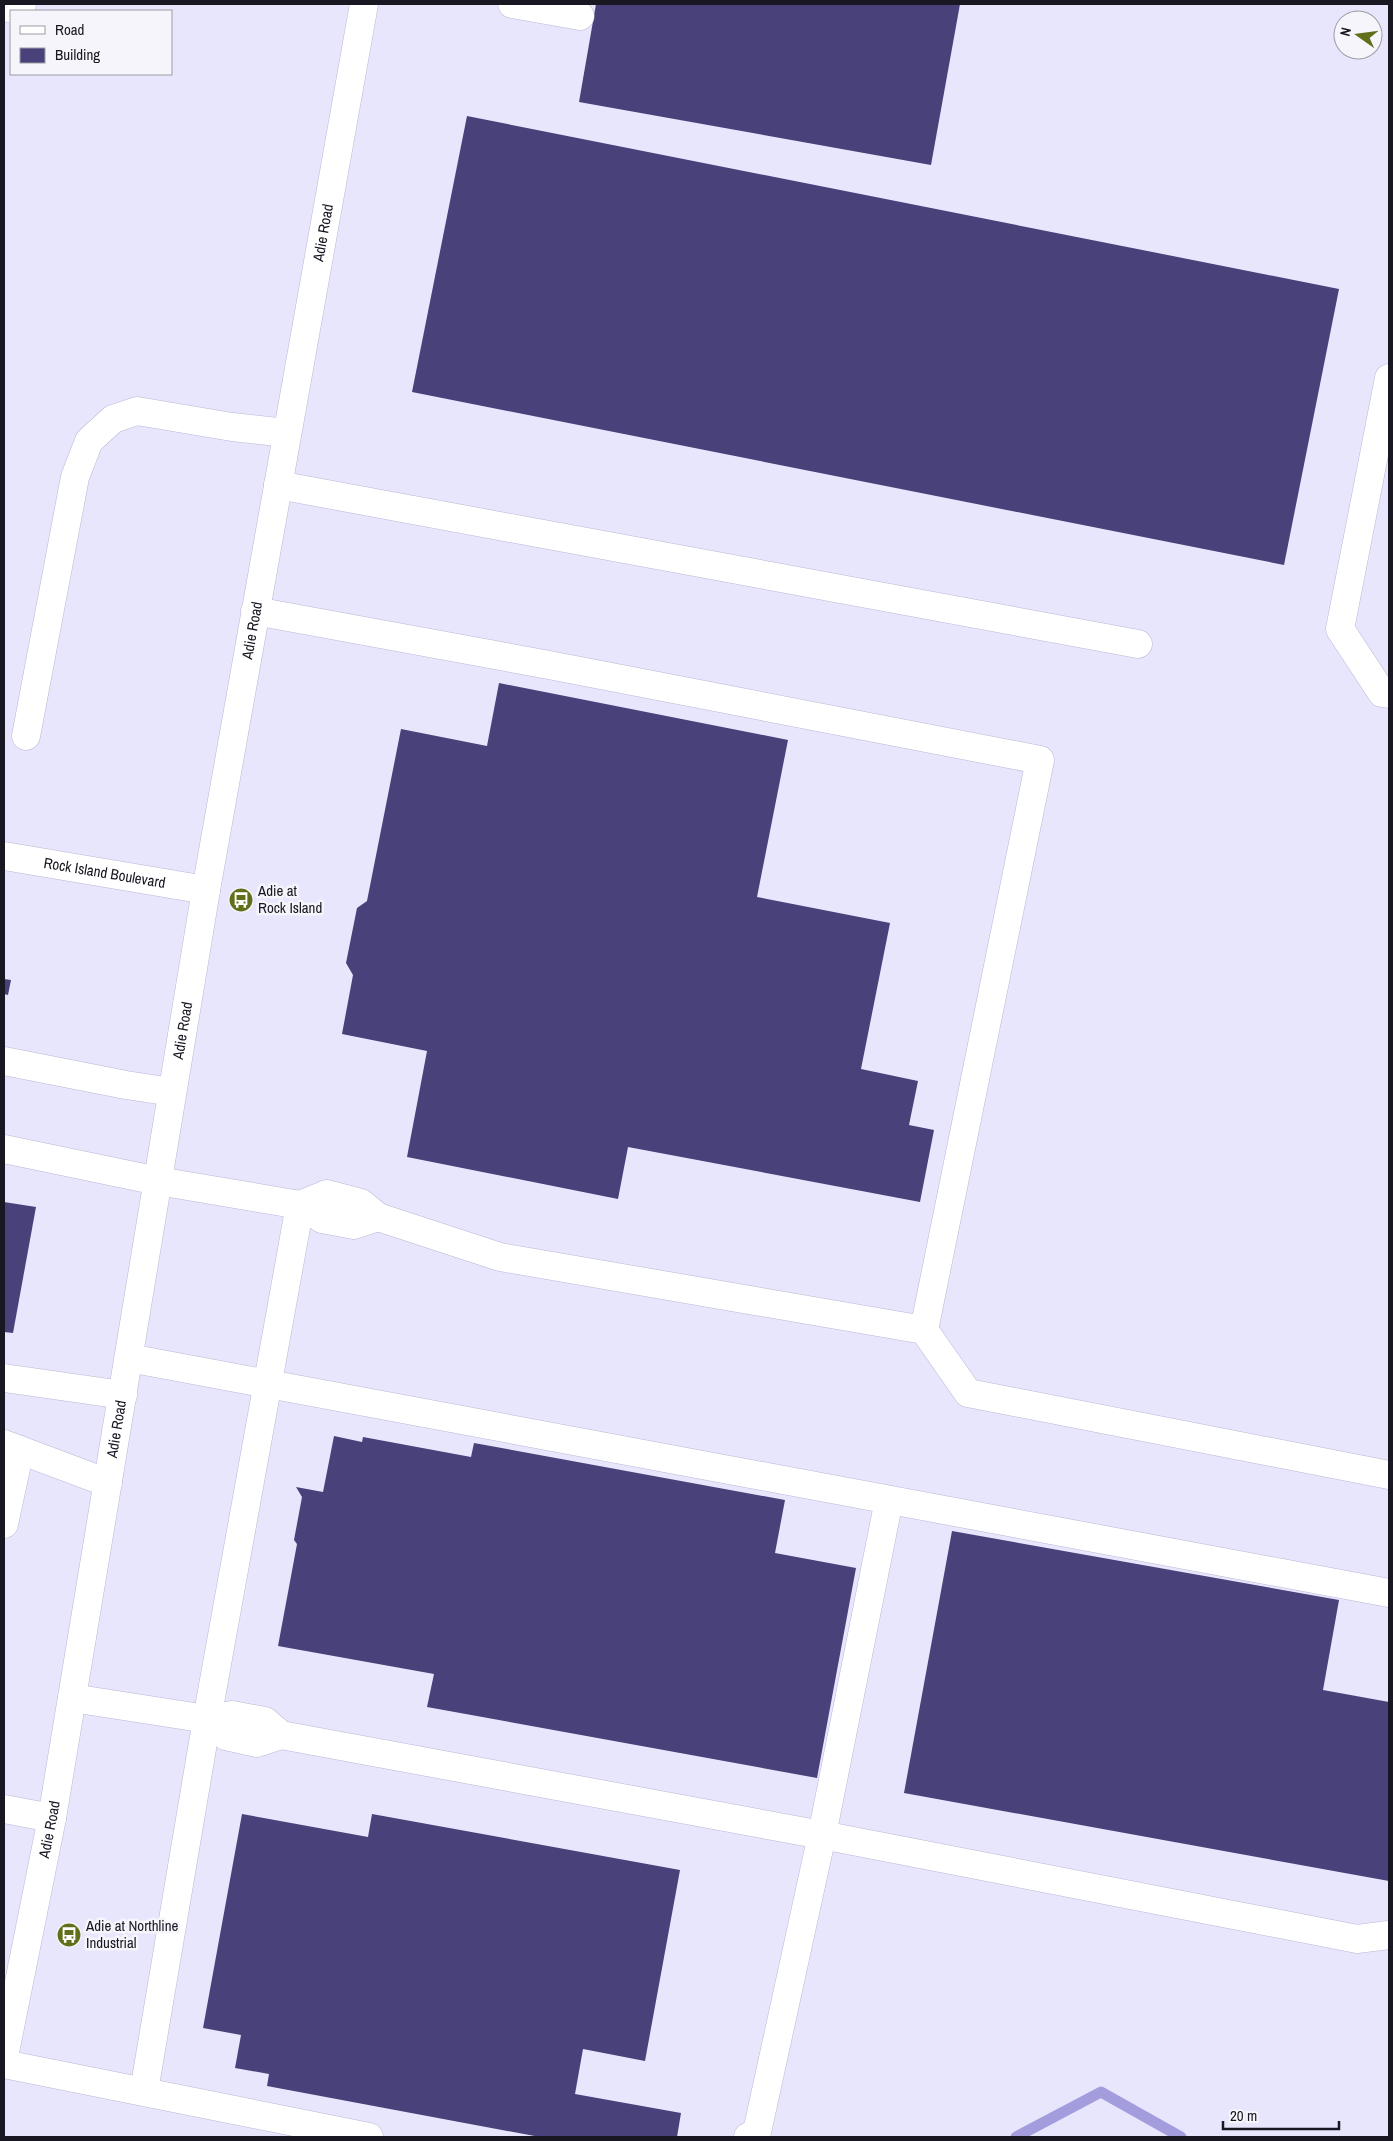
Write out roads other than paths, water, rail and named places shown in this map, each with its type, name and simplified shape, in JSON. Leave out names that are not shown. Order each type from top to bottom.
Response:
[{"type":"street","points":[[4,7],[18,10],[22,4]]},
{"type":"street","name":"Adie Road","points":[[4,2057],[52,1818],[206,890],[364,4]]},
{"type":"street","points":[[512,4],[580,16]]},
{"type":"street","points":[[1389,378],[1340,629],[1382,693],[1389,694]]},
{"type":"street","points":[[26,736],[75,476],[89,441],[113,419],[137,411],[232,427],[287,432]]},
{"type":"street","points":[[278,485],[1138,644]]},
{"type":"street","points":[[256,611],[550,665],[1040,760],[924,1330]]},
{"type":"street","name":"Rock Island Boulevard","points":[[4,856],[206,890]]},
{"type":"street","points":[[4,1061],[172,1092]]},
{"type":"street","points":[[4,1149],[158,1181],[300,1205],[327,1194],[361,1203],[378,1217],[500,1257],[924,1330],[968,1393],[1389,1475]]},
{"type":"street","points":[[144,2091],[266,1384],[300,1205]]},
{"type":"street","points":[[128,1358],[1389,1592]]},
{"type":"street","points":[[4,1378],[123,1395]]},
{"type":"street","points":[[4,1524],[12,1447],[108,1483]]},
{"type":"street","points":[[748,2137],[757,2132],[822,1834],[889,1500]]},
{"type":"street","points":[[72,1698],[208,1719],[232,1716],[246,1717],[265,1721],[281,1735],[822,1834],[1357,1938],[1389,1935]]},
{"type":"street","points":[[4,1809],[52,1818]]},
{"type":"street","points":[[4,2064],[370,2137]]},
{"type":"waterway","points":[[1016,2137],[1101,2092],[1181,2137]]},
{"type":"place","name":"Adie at Rock Island","points":[[241,900]]},
{"type":"place","name":"Adie at Northline Industrial","points":[[69,1935]]}]
